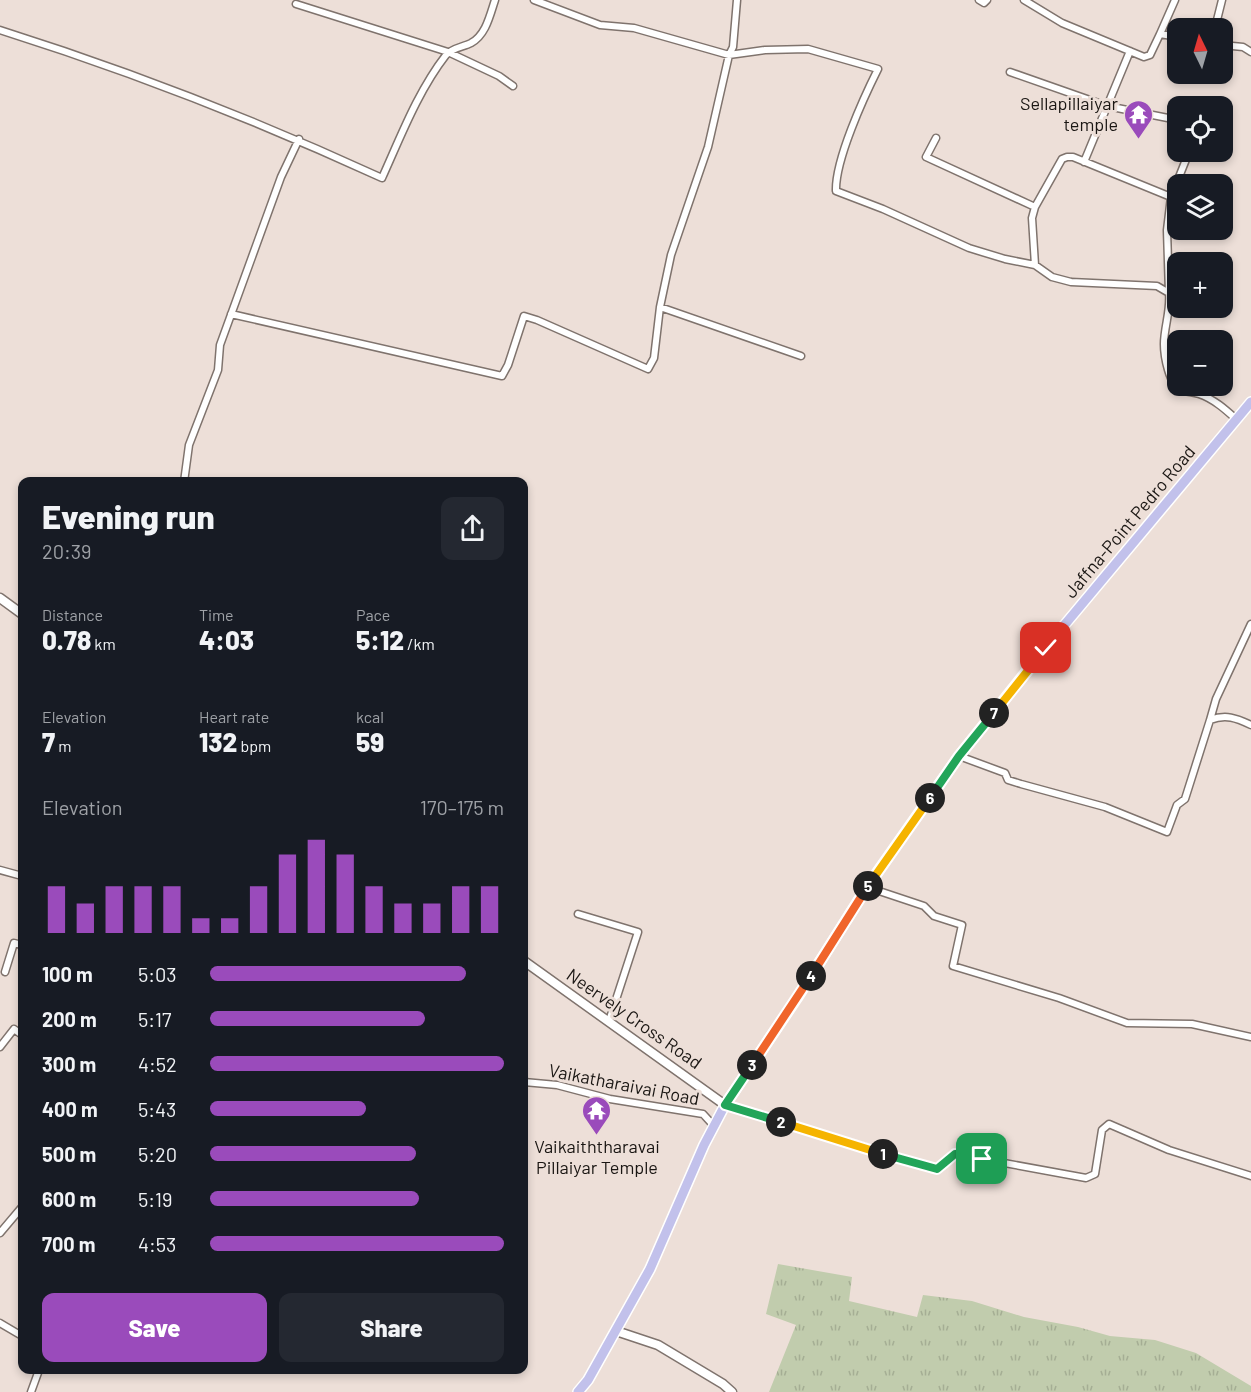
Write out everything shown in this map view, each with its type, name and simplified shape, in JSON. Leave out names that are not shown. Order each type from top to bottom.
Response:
[{"type":"main road","name":"Jaffna-Point Pedro Road","points":[[578,1392],[588,1380],[650,1269],[725,1105],[797,998],[867,887],[959,756],[1251,402]]},
{"type":"street","points":[[0,30],[70,52],[299,140],[382,178],[433,74],[448,52],[472,42],[484,29],[495,0]]},
{"type":"street","points":[[534,0],[600,25],[634,28],[729,55],[765,50],[808,49],[879,69],[865,94],[848,142],[836,179],[836,191],[883,209],[969,248],[1035,265],[1052,277],[1071,282],[1157,286],[1167,292]]},
{"type":"street","points":[[231,314],[502,376],[508,365],[524,316],[648,369],[654,358],[660,307],[670,255],[708,147],[729,55],[734,47],[737,0]]},
{"type":"street","points":[[979,0],[984,3],[987,0]]},
{"type":"street","points":[[1023,0],[1062,23],[1144,57],[1150,55],[1175,0]]},
{"type":"street","points":[[1218,18],[1222,0]]},
{"type":"street","points":[[296,4],[448,52],[499,76],[513,86]]},
{"type":"street","points":[[1160,34],[1167,36]]},
{"type":"street","points":[[1233,46],[1244,47],[1251,52]]},
{"type":"street","points":[[1084,162],[1130,51]]},
{"type":"street","points":[[1010,72],[1107,106],[1167,118]]},
{"type":"street","points":[[936,138],[926,157],[1035,207]]},
{"type":"street","points":[[185,477],[189,445],[218,370],[220,345],[281,177],[299,140]]},
{"type":"street","points":[[1035,265],[1031,229],[1035,207],[1062,159],[1073,157],[1167,195]]},
{"type":"street","points":[[660,307],[801,356]]},
{"type":"street","points":[[1168,318],[1164,344],[1170,380],[1175,387],[1200,394],[1221,406],[1237,420]]},
{"type":"street","points":[[0,598],[18,611]]},
{"type":"street","points":[[959,756],[1005,773],[1008,780],[1106,807],[1167,832],[1178,805],[1185,799],[1216,699],[1251,624]]},
{"type":"street","points":[[1210,720],[1221,716],[1233,717],[1251,725]]},
{"type":"street","points":[[0,870],[18,875]]},
{"type":"street","points":[[867,887],[924,906],[934,916],[962,925],[952,966],[1059,998],[1127,1023],[1192,1024],[1251,1037]]},
{"type":"street","points":[[578,914],[638,932],[609,1021]]},
{"type":"street","points":[[4,972],[14,943],[18,944]]},
{"type":"street","name":"Neervely Cross Road","points":[[528,964],[725,1105]]},
{"type":"street","points":[[0,1047],[14,1029],[18,1032]]},
{"type":"street","name":"Vaikatharaivai Road","points":[[528,1082],[557,1085],[610,1099],[703,1114],[714,1126]]},
{"type":"street","points":[[725,1105],[937,1169],[955,1154],[1086,1178],[1095,1174],[1102,1130],[1109,1124],[1169,1150],[1251,1176]]},
{"type":"street","points":[[1,1230],[18,1211]]},
{"type":"street","points":[[0,1323],[18,1334]]},
{"type":"street","points":[[616,1331],[658,1345],[723,1384],[732,1392]]},
{"type":"street","points":[[31,1392],[38,1374]]},
{"type":"green space","points":[[778,1264],[852,1277],[849,1301],[917,1317],[923,1295],[972,1301],[1024,1317],[1078,1327],[1110,1336],[1155,1340],[1196,1353],[1251,1386],[1251,1392],[769,1392],[796,1325],[766,1314]]},
{"type":"place","name":"Sellapillaiyar temple","points":[[1139,140]]},
{"type":"place","name":"Vaikaiththaravai Pillaiyar Temple","points":[[597,1136]]},
{"type":"route","points":[[982,1159],[955,1154],[937,1169],[725,1105],[797,998],[867,887],[959,756],[1046,648]]}]
